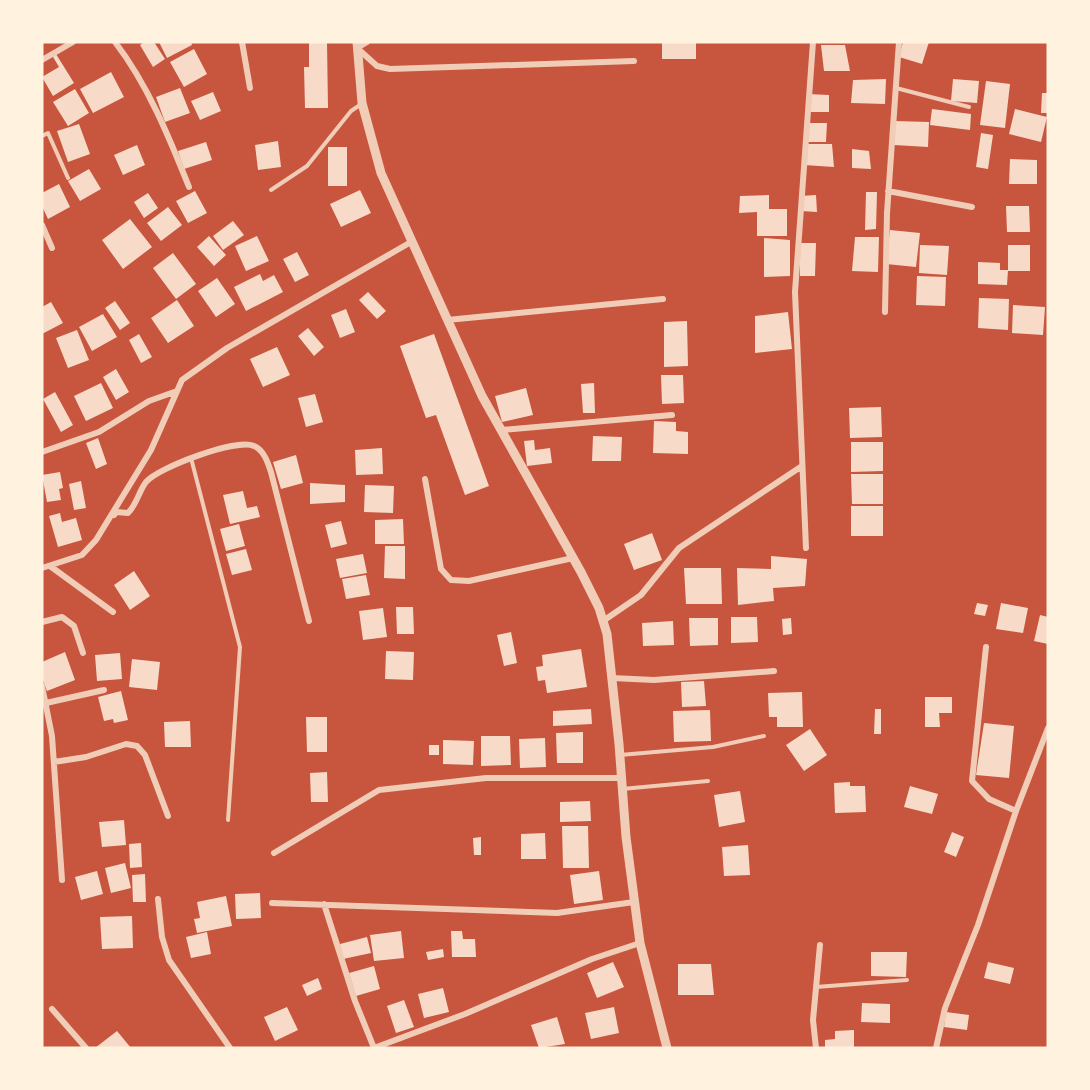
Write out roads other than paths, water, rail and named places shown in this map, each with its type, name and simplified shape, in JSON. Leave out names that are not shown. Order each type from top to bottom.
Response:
[{"type":"street","points":[[42,60],[73,42]]},
{"type":"street","points":[[115,42],[138,76],[169,138],[189,187]]},
{"type":"street","points":[[242,42],[250,88]]},
{"type":"street","points":[[357,45],[367,42]]},
{"type":"street","points":[[807,548],[795,292],[813,42]]},
{"type":"street","points":[[885,312],[888,191],[899,42]]},
{"type":"street","points":[[357,45],[377,66],[410,70],[634,61]]},
{"type":"street","points":[[357,45],[362,103],[381,173],[482,396],[573,558],[603,621],[612,678],[621,789],[640,943],[667,1048]]},
{"type":"street","points":[[888,191],[972,207]]},
{"type":"street","points":[[42,225],[52,248]]},
{"type":"street","points":[[42,568],[82,555],[96,540],[151,450],[182,380],[227,348],[411,242]]},
{"type":"street","points":[[447,320],[663,299]]},
{"type":"street","points":[[42,452],[99,432],[149,401],[177,392]]},
{"type":"street","points":[[502,430],[672,415]]},
{"type":"street","points":[[109,520],[116,512],[128,513],[136,504],[146,482],[161,471],[191,458],[242,445],[254,446],[265,456],[271,472],[309,621]]},
{"type":"street","points":[[603,621],[641,595],[680,548],[802,466]]},
{"type":"street","points":[[425,479],[441,569],[451,580],[469,581],[573,558]]},
{"type":"street","points":[[50,566],[113,612]]},
{"type":"street","points":[[42,622],[62,617],[74,626],[83,653]]},
{"type":"street","points":[[986,647],[972,781],[989,799],[1016,811]]},
{"type":"street","points":[[612,678],[654,680],[774,671]]},
{"type":"street","points":[[42,686],[54,762],[62,880]]},
{"type":"street","points":[[46,704],[104,690]]},
{"type":"street","points":[[936,1048],[945,1008],[978,925],[1016,811],[1048,728]]},
{"type":"street","points":[[54,762],[86,757],[126,744],[137,746],[145,755],[168,816]]},
{"type":"street","points":[[274,853],[379,790],[486,778],[620,777]]},
{"type":"street","points":[[158,899],[162,937],[169,960],[230,1048]]},
{"type":"street","points":[[272,903],[557,913],[608,908],[634,902]]},
{"type":"street","points":[[324,904],[355,1001],[374,1048],[465,1014],[582,963],[640,943]]},
{"type":"street","points":[[816,1048],[813,1020],[820,945]]},
{"type":"street","points":[[52,1009],[86,1048]]},
{"type":"lane","points":[[896,88],[969,107]]},
{"type":"lane","points":[[271,190],[308,166],[351,111],[362,103]]},
{"type":"lane","points":[[42,136],[48,133],[68,178]]},
{"type":"lane","points":[[191,458],[240,647],[228,820]]},
{"type":"lane","points":[[619,755],[713,747],[764,736]]},
{"type":"lane","points":[[621,789],[708,781]]},
{"type":"lane","points":[[816,987],[907,980]]}]
